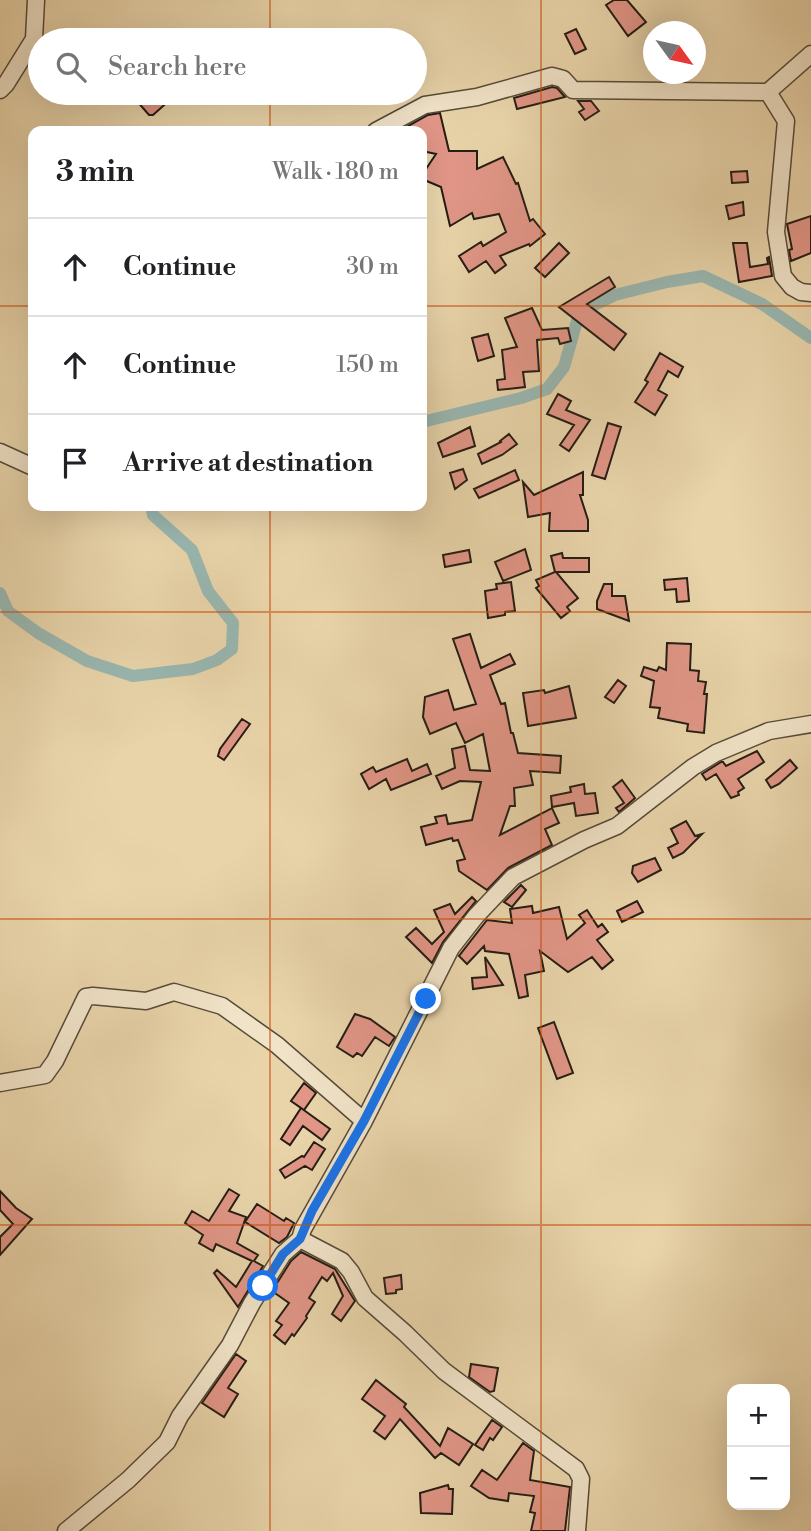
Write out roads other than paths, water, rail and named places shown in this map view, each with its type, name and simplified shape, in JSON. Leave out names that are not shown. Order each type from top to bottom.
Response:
[{"type":"street","points":[[35,28],[36,0]]},
{"type":"street","points":[[0,90],[28,49]]},
{"type":"street","points":[[427,104],[477,97],[552,76],[563,79],[573,90],[768,92],[811,54]]},
{"type":"street","points":[[768,92],[786,121],[776,232],[783,276],[792,287],[811,293]]},
{"type":"street","points":[[385,126],[423,105]]},
{"type":"street","points":[[0,452],[28,465]]},
{"type":"street","points":[[66,1531],[135,1473],[167,1442],[180,1416],[230,1345],[252,1303],[283,1254],[300,1239],[307,1220],[364,1121],[451,948],[476,916],[513,877],[617,826],[693,767],[716,753],[769,732],[811,724]]},
{"type":"street","points":[[0,1083],[45,1075],[55,1061],[86,997],[146,1001],[174,992],[222,1006],[277,1045],[364,1121]]},
{"type":"street","points":[[300,1239],[342,1261],[365,1298],[444,1371],[576,1469],[581,1479],[577,1531]]},
{"type":"waterway","points":[[427,421],[547,389],[564,367],[577,321],[587,309],[615,295],[667,282],[703,276],[762,304],[811,338]]},
{"type":"waterway","points":[[0,593],[8,611],[38,633],[87,661],[133,676],[193,669],[217,660],[232,649],[233,623],[208,591],[192,550],[153,515],[152,511]]}]
